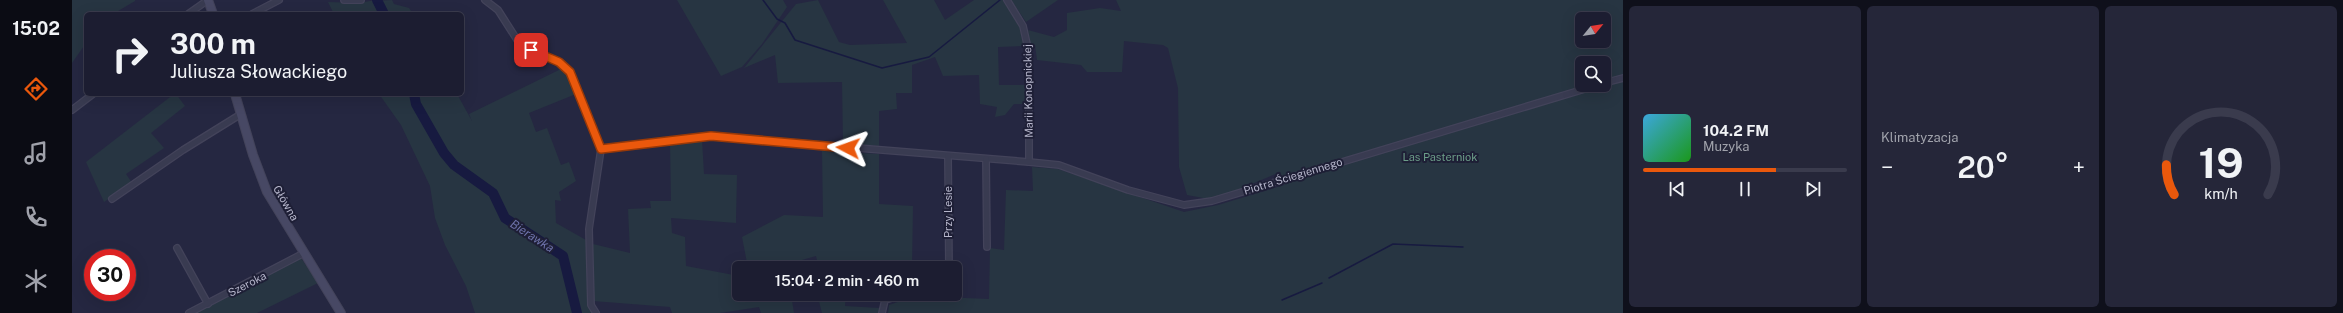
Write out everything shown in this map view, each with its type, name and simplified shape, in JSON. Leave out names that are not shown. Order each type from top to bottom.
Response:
[{"type":"main road","points":[[208,0],[212,12]]},
{"type":"main road","name":"Główna","points":[[236,96],[266,192],[340,313]]},
{"type":"street","points":[[191,12],[208,0]]},
{"type":"street","points":[[256,12],[279,0]]},
{"type":"street","points":[[344,0],[361,0]]},
{"type":"street","points":[[485,0],[498,10],[521,46],[566,66],[574,80],[601,149],[589,229],[591,305],[596,313]]},
{"type":"street","name":"Marii Konopnickiej","points":[[1007,0],[1023,26],[1029,53],[1029,162]]},
{"type":"street","points":[[1611,81],[1623,78]]},
{"type":"street","name":"Piotra Ściegiennego","points":[[601,149],[711,136],[1029,162],[1059,165],[1128,190],[1179,204],[1192,205],[1212,201],[1575,92]]},
{"type":"street","points":[[72,110],[90,96]]},
{"type":"street","points":[[112,199],[183,150],[241,114]]},
{"type":"street","name":"Przy Lesie","points":[[948,156],[948,261]]},
{"type":"street","points":[[986,159],[987,247]]},
{"type":"street","points":[[177,248],[208,304]]},
{"type":"street","name":"Szeroka","points":[[189,313],[304,253]]},
{"type":"street","points":[[882,313],[885,301]]},
{"type":"green space","points":[[72,0],[135,0],[116,12],[84,12],[84,46],[72,63]]},
{"type":"green space","points":[[376,0],[382,12],[333,12],[328,2],[359,3]]},
{"type":"green space","points":[[392,0],[394,4],[409,8],[412,12],[384,12],[377,1]]},
{"type":"green space","points":[[677,0],[783,0],[787,7],[762,44],[742,67],[721,76]]},
{"type":"green space","points":[[818,0],[839,42],[850,45],[907,43],[883,0],[934,0],[945,20],[974,0],[1003,0],[1020,28],[1024,46],[998,47],[999,85],[1025,85],[1026,104],[1014,104],[1005,115],[995,117],[997,107],[980,104],[979,75],[943,76],[935,57],[912,65],[912,93],[896,93],[897,109],[879,111],[879,146],[843,144],[842,82],[778,83],[775,55],[744,68],[796,4]]},
{"type":"green space","points":[[1011,0],[1058,0],[1026,22]]},
{"type":"green space","name":"Las Pasterniok","points":[[1116,0],[1623,0],[1623,313],[888,313],[889,305],[901,301],[962,301],[962,298],[989,299],[990,248],[1004,250],[1006,190],[1033,191],[1032,167],[1058,169],[1184,212],[1218,205],[1284,185],[1280,172],[1214,200],[1187,195],[1179,167],[1178,88],[1168,48],[1163,45],[1124,41],[1122,72],[1087,72],[1081,65],[1037,60],[1035,45],[1030,45],[1028,30],[1054,37],[1067,30],[1067,13],[1100,8],[1121,11]]},
{"type":"green space","points":[[563,68],[576,90],[576,94],[529,113],[536,132],[547,128],[561,165],[569,162],[576,181],[559,192],[561,201],[555,200],[556,223],[586,240],[588,305],[594,313],[579,313],[564,254],[537,234],[540,245],[560,258],[574,313],[475,313],[466,286],[445,245],[435,218],[430,186],[401,125],[380,96],[414,96],[420,114],[431,135],[445,155],[460,170],[447,153],[419,103],[417,96],[458,96],[472,121],[469,114]]},
{"type":"green space","points":[[171,96],[178,96],[185,106],[151,133],[164,148],[126,174],[132,183],[104,202],[86,162]]},
{"type":"green space","points":[[702,139],[704,174],[737,175],[736,223],[671,218],[672,233],[685,237],[686,266],[732,275],[732,301],[792,301],[794,313],[761,313],[759,307],[720,313],[672,313],[670,307],[593,301],[593,244],[630,253],[628,209],[651,208],[650,201],[671,201],[670,142]]},
{"type":"green space","points":[[822,151],[879,154],[879,204],[913,206],[912,261],[817,261],[816,256],[798,261],[747,261],[742,237],[784,215],[823,217]]},
{"type":"green space","points":[[301,258],[318,283],[257,313],[193,313]]},
{"type":"green space","points":[[819,301],[845,301],[845,306],[879,308],[879,313],[822,313]]},
{"type":"waterway","name":"Bierawka","points":[[377,0],[383,12]]},
{"type":"waterway","points":[[763,0],[777,19],[785,23],[795,40],[882,68],[929,57],[1000,0]]},
{"type":"waterway","name":"Bierawka","points":[[414,96],[416,104],[444,153],[454,165],[493,193],[505,218],[563,256],[577,313]]},
{"type":"waterway","points":[[1329,278],[1393,244],[1463,247]]},
{"type":"waterway","points":[[1282,300],[1322,283]]},
{"type":"route","points":[[531,50],[566,66],[574,80],[601,149],[711,136],[848,148]]}]
